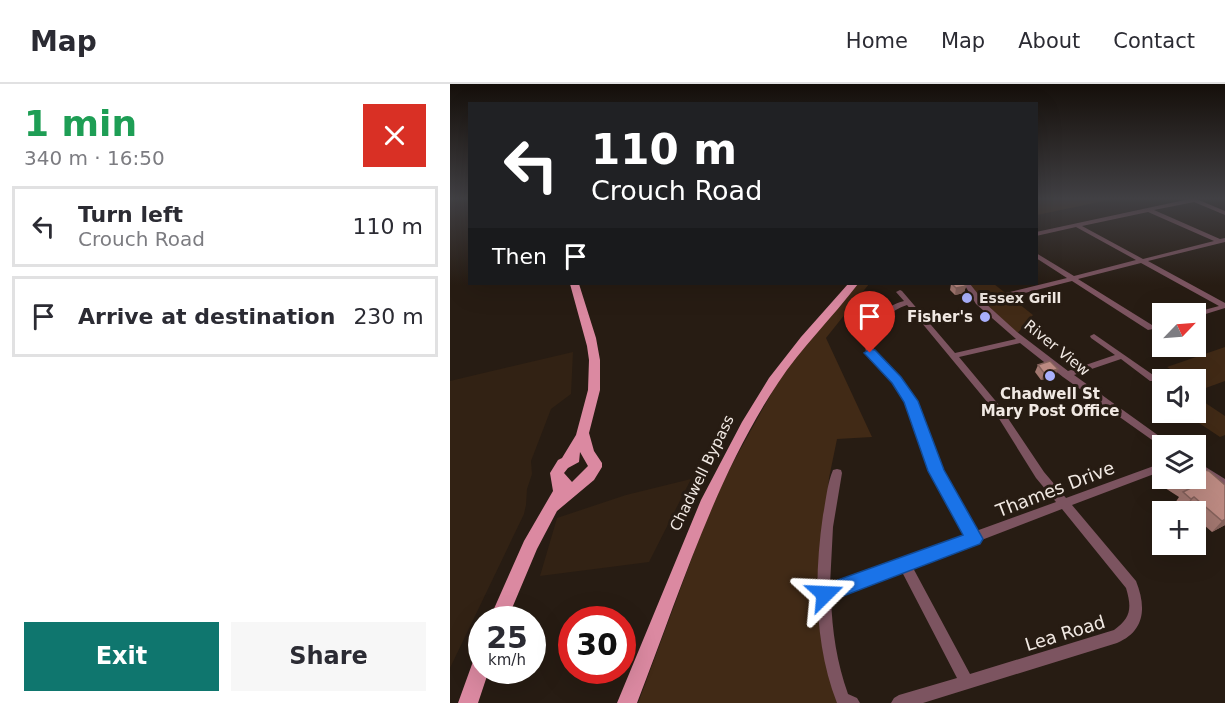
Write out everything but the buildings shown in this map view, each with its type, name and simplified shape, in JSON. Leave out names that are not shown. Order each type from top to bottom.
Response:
[{"type":"main road","points":[[504,606],[530,546],[560,491],[558,470],[568,460],[584,432],[592,395],[594,360],[591,338],[574,285]]},
{"type":"main road","name":"Chadwell Bypass","points":[[627,703],[708,500],[743,430],[782,370],[852,285]]},
{"type":"main road","points":[[552,507],[589,476],[595,467],[595,463],[590,458],[584,432]]},
{"type":"main road","points":[[568,460],[580,456],[590,458]]},
{"type":"main road","points":[[560,482],[576,483],[589,476]]},
{"type":"main road","points":[[468,703],[475,684]]},
{"type":"street","points":[[1038,234],[1068,227]]},
{"type":"street","points":[[1079,227],[1225,306]]},
{"type":"street","points":[[1188,227],[1223,242]]},
{"type":"street","points":[[979,302],[1223,242]]},
{"type":"street","points":[[1038,256],[1152,328]]},
{"type":"street","name":"River View","points":[[969,285],[979,302],[1023,340],[1066,375],[1152,435]]},
{"type":"street","name":"Lea Road","points":[[899,703],[1117,636],[1128,630],[1136,620],[1138,601],[1131,585],[1040,475],[996,407],[900,292]]},
{"type":"street","points":[[908,302],[892,306],[868,336],[867,343],[870,353],[896,380],[911,401],[936,471],[974,539]]},
{"type":"street","points":[[1206,312],[1225,306]]},
{"type":"street","points":[[1094,336],[1152,378]]},
{"type":"street","points":[[953,356],[1023,340]]},
{"type":"street","points":[[1066,375],[1122,356]]},
{"type":"street","name":"Thames Drive","points":[[825,594],[1152,471]]},
{"type":"street","points":[[1206,472],[1225,485]]},
{"type":"street","points":[[837,473],[832,492],[825,553],[825,594],[834,679],[843,700],[852,703]]},
{"type":"street","points":[[904,564],[967,682]]},
{"type":"shaded area","points":[[856,285],[868,285],[826,338],[872,437],[837,439],[829,478],[825,525],[834,679],[852,703],[638,703],[713,501],[777,383],[809,340]]},
{"type":"shaded area","points":[[968,285],[995,285],[1033,315],[1016,335],[979,302]]},
{"type":"shaded area","points":[[1225,347],[1225,381],[1206,388],[1206,369],[1170,369],[1167,367],[1196,357],[1206,357],[1206,354]]},
{"type":"shaded area","points":[[573,352],[571,394],[551,409],[531,461],[532,474],[527,489],[524,514],[480,606],[468,606],[468,631],[450,668],[450,381]]},
{"type":"shaded area","points":[[1206,403],[1225,416],[1225,435],[1220,437],[1199,423],[1206,423]]},
{"type":"shaded area","points":[[691,479],[649,562],[540,576],[557,518],[626,495]]},
{"type":"place","name":"Essex Grill","points":[[967,298]]},
{"type":"place","name":"Fisher's","points":[[985,317]]},
{"type":"place","name":"Chadwell St Mary Post Office","points":[[1050,376]]},
{"type":"route","points":[[825,594],[974,539],[936,471],[911,401],[896,380],[870,353]]}]
